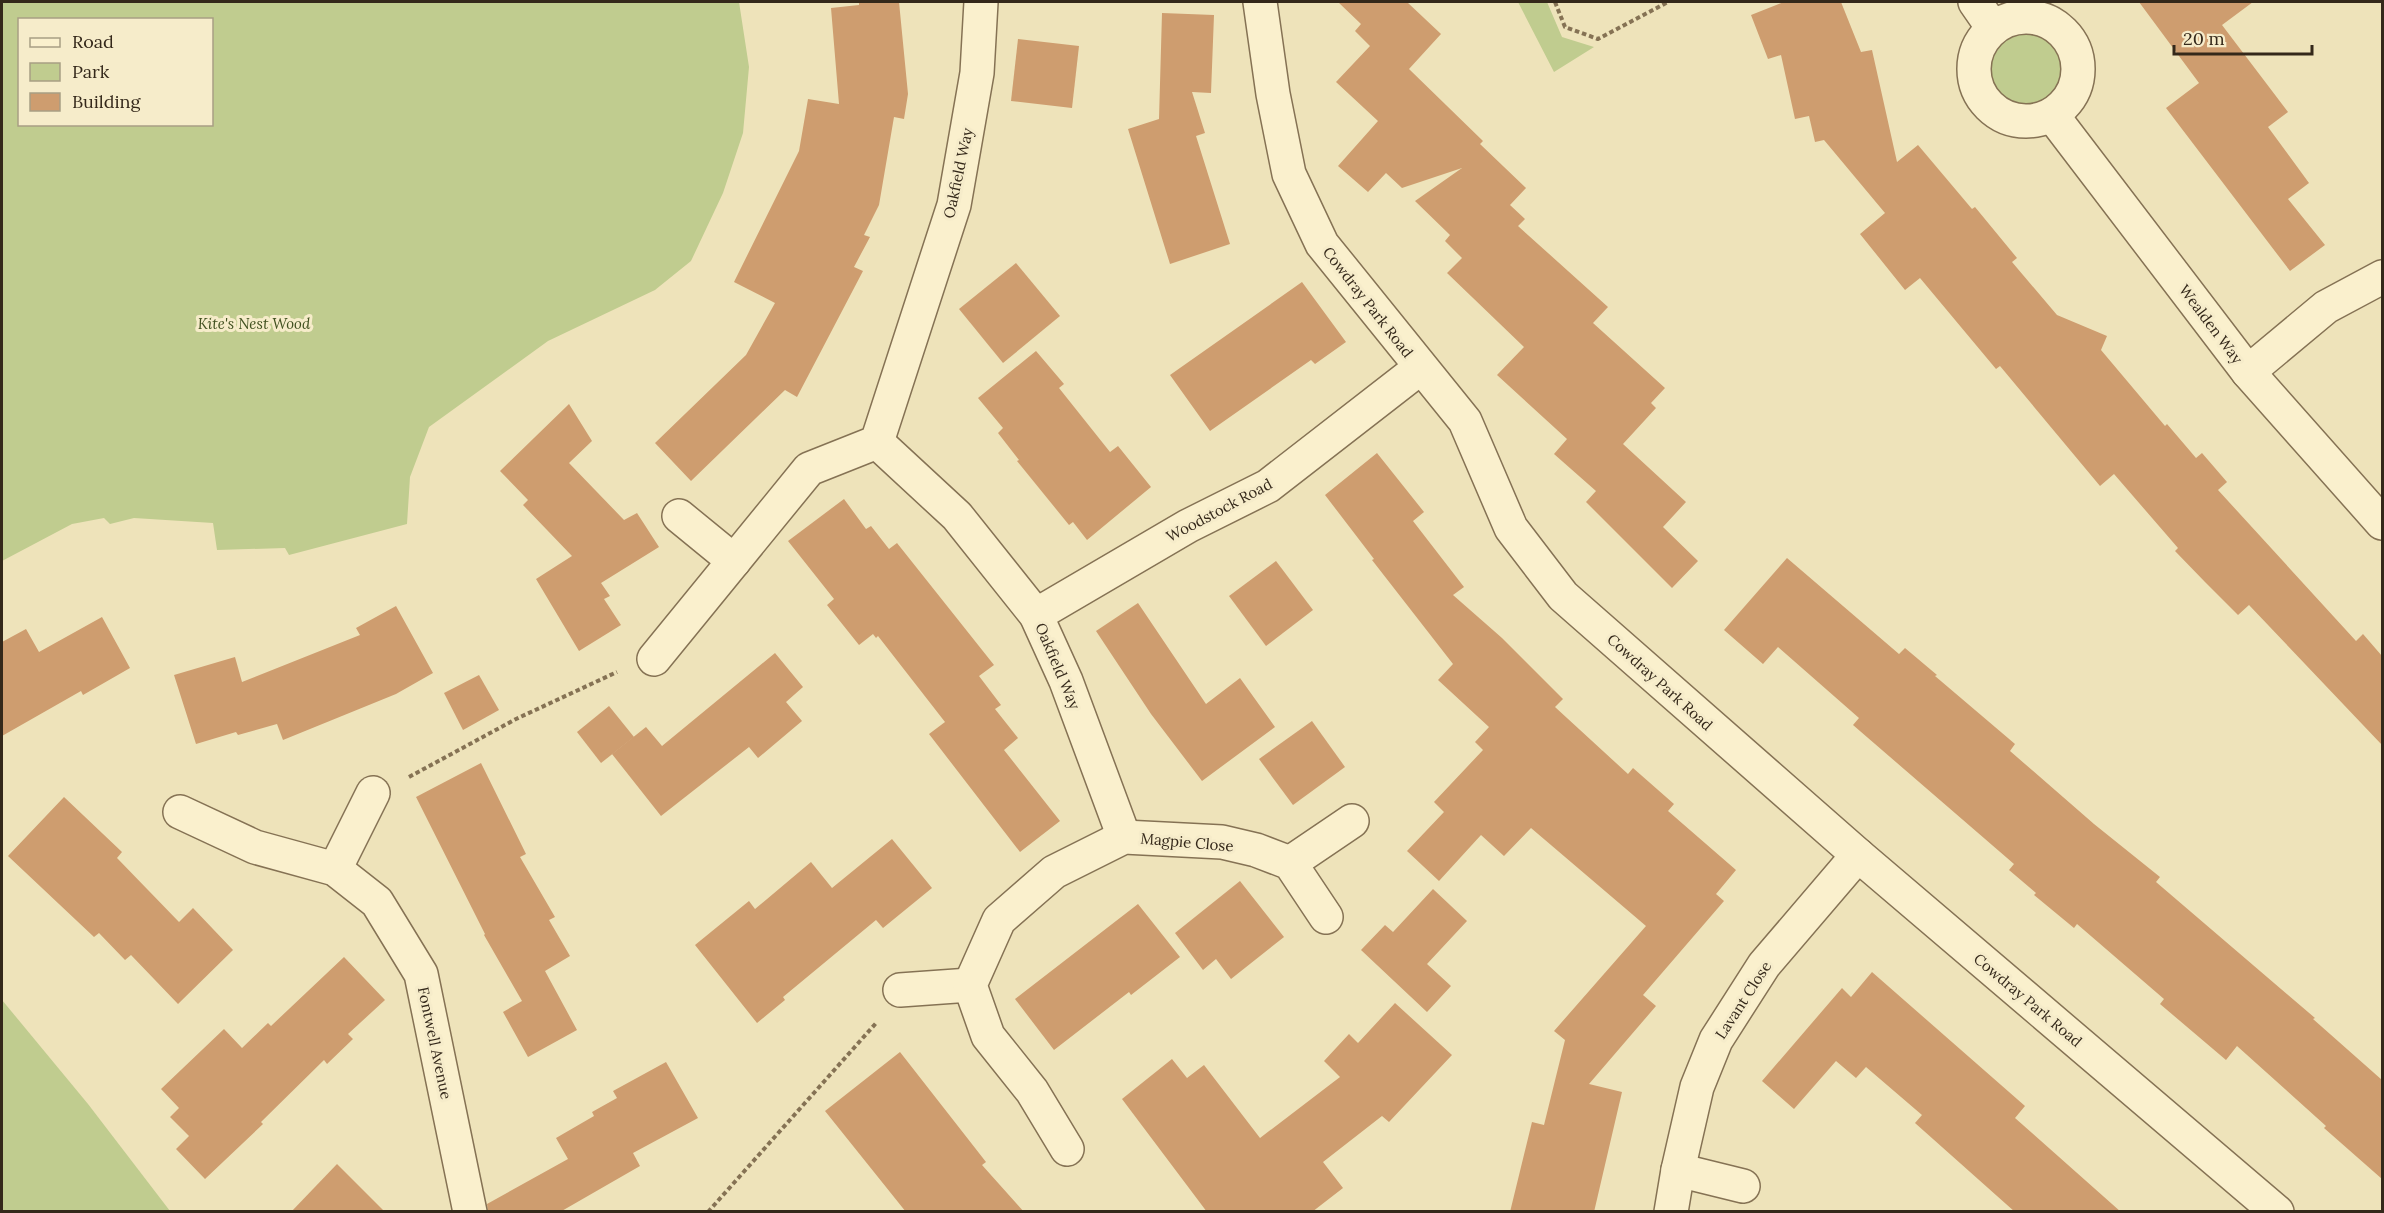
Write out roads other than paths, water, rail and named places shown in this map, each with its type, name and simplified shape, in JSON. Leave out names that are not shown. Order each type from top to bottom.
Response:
[{"type":"street","name":"Oakfield Way","points":[[981,2],[977,73],[954,205],[877,442],[957,516],[1036,615],[1066,681],[1124,837]]},
{"type":"street","name":"Cowdray Park Road","points":[[1260,2],[1273,94],[1289,174],[1322,244],[1465,421],[1512,528],[1563,596],[1858,855],[2277,1212]]},
{"type":"street","points":[[1984,15],[2009,19],[2025,16],[2041,18],[2056,26],[2068,37],[2076,52],[2079,70],[2076,88],[2066,104],[2052,116],[2034,122],[2014,120],[1996,112],[1982,98],[1974,80],[1974,60],[1981,42],[1984,15]]},
{"type":"street","name":"Wealden Way","points":[[2052,116],[2248,372],[2382,523]]},
{"type":"street","points":[[2248,372],[2326,307],[2382,277]]},
{"type":"street","name":"Woodstock Road","points":[[1036,615],[1188,526],[1268,486],[1420,368]]},
{"type":"street","points":[[654,659],[809,470],[877,442]]},
{"type":"street","points":[[679,516],[734,561]]},
{"type":"street","points":[[335,869],[373,793]]},
{"type":"street","name":"Fontwell Avenue","points":[[180,812],[255,847],[335,869],[377,902],[421,974],[470,1212]]},
{"type":"street","points":[[1326,917],[1290,863],[1352,821]]},
{"type":"street","name":"Magpie Close","points":[[970,985],[999,920],[1054,872],[1124,837],[1222,842],[1256,850],[1290,863]]},
{"type":"street","name":"Lavant Close","points":[[1671,1212],[1697,1087],[1716,1040],[1764,965],[1858,855]]},
{"type":"street","points":[[900,990],[970,985],[988,1036],[1032,1091],[1067,1149]]},
{"type":"street","points":[[1678,1170],[1743,1186]]},
{"type":"park label","name":"Kite's Nest Wood","points":[[254,323]]}]
